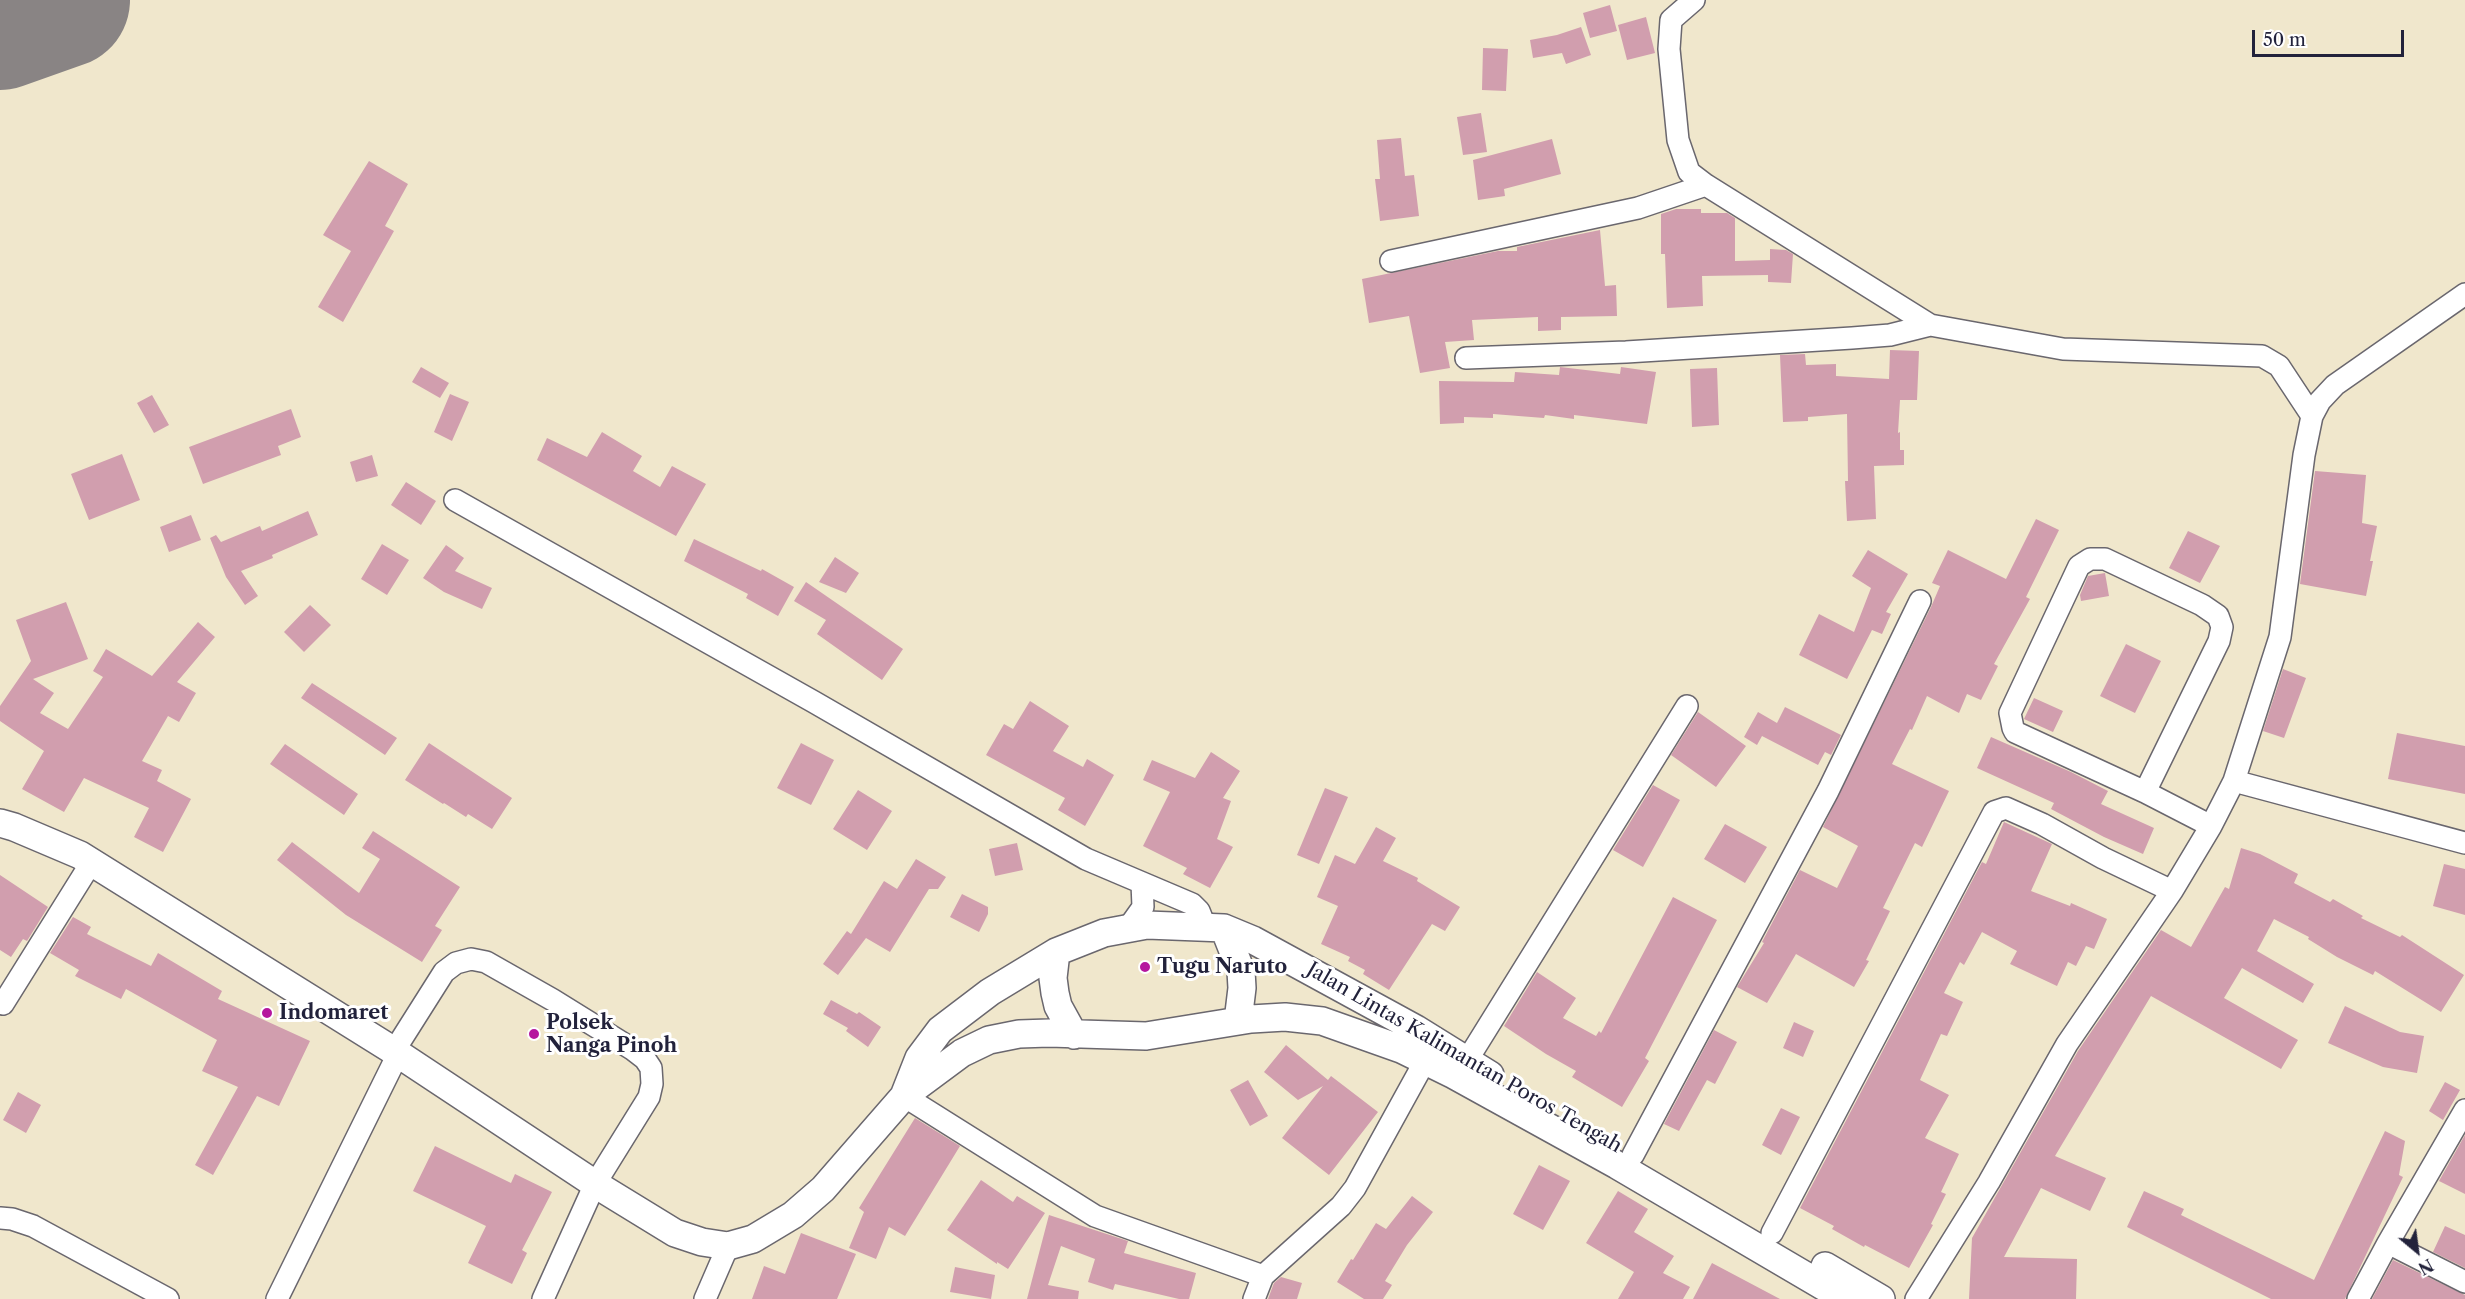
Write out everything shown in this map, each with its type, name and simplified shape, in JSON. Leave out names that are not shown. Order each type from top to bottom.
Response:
[{"type":"main road","name":"Jalan Lintas Kalimantan Poros Tengah","points":[[0,824],[53,844],[91,862],[396,1052],[596,1184],[675,1233],[702,1242],[729,1246],[753,1239],[793,1215],[824,1189],[904,1096],[962,1053],[989,1040],[1019,1034],[1146,1036],[1238,1021],[1285,1017],[1322,1022],[1401,1049],[1425,1061],[1617,1165],[1845,1299]]},
{"type":"main road","name":"Jalan Lintas Kalimantan Poros Tengah","points":[[904,1096],[919,1058],[940,1030],[990,993],[1056,952],[1104,933],[1128,928],[1147,925],[1214,927],[1253,940],[1416,1029],[1466,1062],[1772,1233],[1881,1299]]},
{"type":"main road","points":[[1214,927],[1241,971],[1242,988],[1238,1021]]},
{"type":"main road","points":[[1056,952],[1055,993],[1058,1006],[1074,1035]]},
{"type":"street","points":[[1694,0],[1671,20],[1670,49],[1681,153],[1689,172],[1706,185],[1930,325],[2063,349],[2262,356],[2279,366],[2313,416]]},
{"type":"street","points":[[1391,261],[1638,208],[1706,185]]},
{"type":"street","points":[[1916,1299],[1989,1182],[2067,1044],[2172,891],[2211,826],[2234,781],[2280,636],[2304,455],[2313,416],[2320,401],[2335,385],[2465,294]]},
{"type":"street","points":[[1466,358],[1626,352],[1852,338],[1890,335],[1930,325]]},
{"type":"street","points":[[455,500],[814,702],[1086,859],[1192,904],[1214,927]]},
{"type":"street","points":[[2145,792],[2219,641],[2222,627],[2218,616],[2202,605],[2105,559],[2090,559],[2079,566],[2010,712],[2013,728],[2015,732],[2145,792],[2211,826]]},
{"type":"street","points":[[1634,1155],[1828,791],[1920,601]]},
{"type":"street","points":[[1466,1062],[1687,706]]},
{"type":"street","points":[[2234,781],[2465,843]]},
{"type":"street","points":[[1772,1233],[1994,812],[2006,808],[2172,891]]},
{"type":"street","points":[[1,1006],[91,862]]},
{"type":"street","points":[[1128,928],[1143,907],[1142,883]]},
{"type":"street","points":[[277,1299],[396,1052],[444,972],[456,963],[471,959],[486,962],[632,1049],[645,1059],[651,1068],[652,1084],[649,1097],[596,1184],[543,1299]]},
{"type":"street","points":[[1254,1299],[1263,1276],[1341,1206],[1355,1188],[1425,1061]]},
{"type":"street","points":[[904,1096],[1095,1216],[1263,1276]]},
{"type":"street","points":[[2358,1299],[2465,1110]]},
{"type":"street","points":[[0,1218],[12,1219],[33,1226],[168,1299]]},
{"type":"street","points":[[2388,1243],[2465,1282]]},
{"type":"street","points":[[705,1299],[729,1246]]},
{"type":"building","points":[[1610,5],[1617,31],[1590,38],[1583,13]]},
{"type":"building","points":[[1646,17],[1655,53],[1627,60],[1618,25]]},
{"type":"building","points":[[1581,27],[1591,55],[1566,64],[1562,53],[1533,58],[1530,40],[1557,35]]},
{"type":"building","points":[[1483,48],[1508,49],[1506,91],[1482,90]]},
{"type":"building","points":[[1481,113],[1487,152],[1463,155],[1457,117]]},
{"type":"building","points":[[1401,138],[1405,176],[1414,175],[1419,216],[1380,221],[1375,179],[1380,179],[1377,140]]},
{"type":"building","points":[[1552,139],[1561,174],[1504,189],[1505,196],[1478,200],[1473,160]]},
{"type":"building","points":[[369,161],[408,184],[385,226],[394,231],[343,322],[318,307],[351,251],[323,235]]},
{"type":"building","points":[[1676,209],[1701,209],[1701,213],[1727,213],[1735,218],[1735,261],[1770,260],[1770,249],[1786,250],[1793,254],[1791,283],[1768,282],[1768,275],[1702,276],[1703,306],[1667,308],[1665,254],[1661,254],[1661,214]]},
{"type":"building","points":[[1600,230],[1605,286],[1616,285],[1617,316],[1561,317],[1561,330],[1538,331],[1538,317],[1472,320],[1474,340],[1445,342],[1450,368],[1420,373],[1409,316],[1369,323],[1362,279],[1498,251],[1517,251],[1517,247]]},
{"type":"building","points":[[1890,350],[1919,351],[1917,400],[1900,400],[1898,433],[1900,432],[1900,450],[1904,450],[1904,465],[1874,466],[1876,519],[1847,521],[1845,481],[1848,481],[1847,414],[1808,417],[1808,421],[1783,422],[1780,355],[1805,354],[1806,365],[1836,364],[1836,376],[1889,379]]},
{"type":"building","points":[[421,367],[449,383],[440,398],[412,382]]},
{"type":"building","points":[[1560,367],[1620,374],[1621,367],[1656,372],[1647,424],[1574,415],[1574,419],[1545,415],[1544,418],[1493,414],[1493,418],[1464,417],[1464,423],[1440,424],[1439,381],[1514,382],[1515,372],[1559,375]]},
{"type":"building","points":[[1717,368],[1719,425],[1692,427],[1690,369]]},
{"type":"building","points":[[450,394],[469,402],[452,441],[434,432]]},
{"type":"building","points":[[152,395],[169,425],[154,433],[137,403]]},
{"type":"building","points":[[291,409],[301,437],[278,446],[281,455],[203,484],[189,447]]},
{"type":"building","points":[[602,432],[642,456],[633,471],[660,487],[672,466],[706,484],[676,536],[537,460],[547,438],[587,457]]},
{"type":"building","points":[[122,454],[140,500],[89,520],[71,474]]},
{"type":"building","points":[[372,455],[378,476],[356,482],[350,462]]},
{"type":"building","points":[[2315,471],[2366,475],[2362,523],[2377,526],[2366,596],[2300,584]]},
{"type":"building","points":[[406,482],[436,501],[421,525],[391,505]]},
{"type":"building","points":[[308,511],[318,535],[241,571],[258,596],[245,605],[226,577],[210,538],[216,535],[221,542],[260,526],[262,531]]},
{"type":"building","points":[[191,515],[201,540],[169,552],[160,527]]},
{"type":"building","points":[[2036,519],[2059,530],[2026,597],[2030,599],[1994,664],[1998,666],[1981,700],[1967,694],[1959,713],[1927,696],[1912,730],[1910,729],[1892,764],[1949,791],[1922,847],[1915,843],[1883,908],[1890,911],[1866,960],[1869,961],[1854,987],[1796,954],[1767,1003],[1737,987],[1764,943],[1762,942],[1800,870],[1837,888],[1858,846],[1823,827],[1931,607],[1940,586],[1932,583],[1948,550],[2006,579]]},
{"type":"building","points":[[2188,531],[2220,546],[2200,583],[2169,568]]},
{"type":"building","points":[[694,539],[761,571],[762,569],[794,587],[778,616],[746,598],[748,594],[684,561]]},
{"type":"building","points":[[382,544],[409,560],[387,595],[361,579]]},
{"type":"building","points":[[446,545],[464,558],[455,571],[492,588],[482,609],[444,592],[423,578]]},
{"type":"building","points":[[1868,550],[1908,574],[1886,612],[1891,614],[1882,634],[1872,630],[1847,679],[1799,655],[1819,614],[1854,632],[1871,588],[1852,576]]},
{"type":"building","points":[[835,557],[859,573],[846,593],[819,582]]},
{"type":"building","points":[[2105,573],[2109,596],[2081,601],[2080,595],[2088,576]]},
{"type":"building","points":[[806,582],[903,649],[882,680],[817,634],[826,620],[794,601]]},
{"type":"building","points":[[66,602],[88,659],[33,679],[54,693],[40,713],[68,729],[103,677],[93,671],[106,649],[152,676],[198,622],[215,637],[177,682],[196,693],[179,722],[168,716],[142,761],[162,770],[157,781],[191,799],[163,852],[134,837],[149,808],[84,778],[64,812],[22,789],[44,751],[0,721],[0,706],[31,661],[16,620]]},
{"type":"building","points":[[310,605],[331,625],[304,652],[284,632]]},
{"type":"building","points":[[2126,644],[2161,661],[2135,713],[2100,696]]},
{"type":"building","points":[[2283,669],[2306,678],[2284,738],[2263,731]]},
{"type":"building","points":[[312,683],[397,738],[385,755],[301,698]]},
{"type":"building","points":[[2034,698],[2063,711],[2053,732],[2024,719]]},
{"type":"building","points":[[1030,701],[1069,726],[1053,751],[1083,767],[1087,759],[1114,775],[1085,826],[1058,810],[1065,798],[986,755],[1004,724],[1013,729]]},
{"type":"building","points":[[1785,707],[1841,735],[1831,755],[1825,752],[1818,765],[1762,736],[1757,745],[1744,737],[1758,712],[1777,723]]},
{"type":"building","points":[[1698,712],[1746,746],[1716,787],[1671,755]]},
{"type":"building","points":[[2397,733],[2465,746],[2465,794],[2388,779]]},
{"type":"building","points":[[1991,737],[2108,791],[2101,804],[2154,828],[2143,854],[2104,837],[2051,809],[2054,803],[1977,768]]},
{"type":"building","points":[[429,743],[512,798],[492,829],[468,814],[466,817],[405,780]]},
{"type":"building","points":[[801,743],[834,760],[811,805],[777,788]]},
{"type":"building","points":[[285,744],[358,794],[344,815],[270,764]]},
{"type":"building","points":[[1211,752],[1240,771],[1223,798],[1231,801],[1217,839],[1233,847],[1210,888],[1183,874],[1187,868],[1143,846],[1170,792],[1143,780],[1152,760],[1195,778]]},
{"type":"building","points":[[1653,785],[1680,800],[1643,867],[1613,850]]},
{"type":"building","points":[[1325,788],[1348,797],[1319,864],[1297,855]]},
{"type":"building","points":[[858,790],[892,811],[867,850],[833,829]]},
{"type":"building","points":[[2004,822],[2052,844],[2031,891],[2070,906],[2071,903],[2107,919],[2094,949],[2086,946],[2076,966],[2068,962],[2057,986],[2010,964],[2017,951],[1982,932],[1964,965],[1960,962],[1944,993],[1963,1002],[1947,1036],[1941,1034],[1920,1080],[1949,1095],[1925,1138],[1959,1154],[1941,1192],[1946,1194],[1931,1224],[1933,1225],[1909,1268],[1865,1245],[1864,1247],[1832,1229],[1834,1226],[1800,1208],[1982,862],[1986,864]]},
{"type":"building","points":[[1725,824],[1767,847],[1745,883],[1704,859]]},
{"type":"building","points":[[1376,827],[1396,838],[1383,861],[1418,878],[1417,881],[1460,907],[1445,931],[1432,924],[1389,990],[1363,974],[1365,970],[1348,961],[1350,957],[1321,944],[1338,906],[1317,897],[1335,855],[1355,864]]},
{"type":"building","points":[[373,831],[460,887],[435,926],[442,930],[422,962],[346,915],[277,860],[292,842],[359,893],[380,859],[362,848]]},
{"type":"building","points":[[1017,843],[1023,870],[995,876],[989,849]]},
{"type":"building","points":[[2241,848],[2260,854],[2298,874],[2294,883],[2330,902],[2333,899],[2363,916],[2361,918],[2400,937],[2402,935],[2464,975],[2441,1012],[2375,971],[2373,975],[2337,957],[2308,939],[2309,937],[2274,919],[2257,951],[2314,984],[2303,1003],[2242,968],[2224,998],[2298,1040],[2281,1069],[2151,996],[2055,1156],[2106,1178],[2090,1211],[2041,1188],[2004,1257],[2077,1259],[2076,1299],[1969,1299],[1972,1238],[2078,1051],[2161,930],[2191,947],[2225,887],[2229,889]]},
{"type":"building","points":[[916,859],[946,877],[938,889],[929,889],[890,952],[866,938],[838,975],[823,964],[847,931],[851,934],[884,881],[897,889]]},
{"type":"building","points":[[2444,864],[2465,869],[2465,915],[2433,906]]},
{"type":"building","points":[[0,875],[48,907],[27,941],[23,939],[11,957],[0,950]]},
{"type":"building","points":[[962,894],[988,907],[988,914],[979,932],[950,917]]},
{"type":"building","points":[[1673,897],[1717,920],[1645,1058],[1649,1061],[1622,1107],[1572,1077],[1576,1071],[1504,1026],[1537,972],[1576,998],[1563,1018],[1596,1036],[1599,1031],[1601,1033]]},
{"type":"building","points":[[73,917],[91,927],[87,934],[151,966],[158,953],[222,991],[218,999],[310,1041],[279,1106],[257,1096],[213,1175],[195,1165],[238,1087],[202,1071],[217,1040],[126,989],[121,999],[75,976],[79,970],[50,953]]},
{"type":"building","points":[[831,1000],[857,1014],[859,1012],[881,1027],[868,1047],[846,1031],[848,1028],[823,1014]]},
{"type":"building","points":[[2345,1006],[2400,1032],[2424,1036],[2417,1073],[2383,1067],[2328,1043]]},
{"type":"building","points":[[1794,1022],[1814,1031],[1803,1057],[1783,1048]]},
{"type":"building","points":[[1714,1030],[1737,1042],[1715,1084],[1707,1080],[1679,1131],[1664,1124]]},
{"type":"building","points":[[1286,1045],[1328,1080],[1331,1076],[1378,1112],[1329,1175],[1282,1138],[1323,1086],[1298,1100],[1264,1072]]},
{"type":"building","points":[[1248,1080],[1268,1116],[1250,1126],[1230,1090]]},
{"type":"building","points":[[2445,1082],[2460,1090],[2443,1120],[2429,1111]]},
{"type":"building","points":[[18,1092],[41,1105],[26,1133],[3,1120]]},
{"type":"building","points":[[1781,1108],[1800,1117],[1781,1155],[1762,1145]]},
{"type":"building","points":[[915,1118],[960,1146],[905,1236],[889,1227],[876,1259],[849,1248],[864,1212],[859,1208]]},
{"type":"building","points":[[2385,1131],[2405,1141],[2399,1175],[2403,1177],[2345,1299],[2271,1299],[2127,1227],[2144,1191],[2184,1209],[2181,1215],[2314,1280]]},
{"type":"building","points":[[2465,1135],[2465,1194],[2439,1181]]},
{"type":"building","points":[[435,1146],[511,1183],[515,1174],[552,1192],[522,1250],[527,1253],[512,1284],[468,1263],[486,1226],[413,1191]]},
{"type":"building","points":[[1539,1165],[1570,1181],[1543,1230],[1513,1214]]},
{"type":"building","points":[[981,1180],[1013,1202],[1017,1196],[1045,1213],[1008,1269],[947,1230]]},
{"type":"building","points":[[1618,1191],[1648,1209],[1634,1232],[1674,1256],[1663,1273],[1690,1287],[1683,1299],[1618,1299],[1634,1272],[1586,1243]]},
{"type":"building","points":[[1412,1196],[1433,1212],[1407,1245],[1385,1281],[1392,1285],[1383,1299],[1364,1299],[1337,1282],[1376,1223],[1386,1229]]},
{"type":"building","points":[[1049,1215],[1128,1241],[1124,1253],[1196,1273],[1189,1299],[1179,1299],[1115,1284],[1113,1290],[1088,1282],[1095,1259],[1061,1246],[1048,1285],[1079,1291],[1078,1299],[1027,1299]]},
{"type":"building","points":[[2445,1226],[2465,1235],[2465,1268],[2433,1252]]},
{"type":"building","points":[[801,1233],[856,1254],[837,1299],[752,1299],[764,1266],[785,1274]]},
{"type":"building","points":[[2393,1260],[2465,1295],[2465,1299],[2372,1299]]},
{"type":"building","points":[[1712,1263],[1780,1299],[1693,1299]]},
{"type":"building","points":[[955,1267],[995,1275],[991,1299],[950,1292]]},
{"type":"building","points":[[1281,1277],[1302,1283],[1297,1299],[1268,1299],[1274,1283]]},
{"type":"runway","points":[[0,22],[62,0]]},
{"type":"place","name":"Tugu Naruto","points":[[1145,967]]},
{"type":"place","name":"Indomaret","points":[[267,1013]]},
{"type":"place","name":"Polsek Nanga Pinoh","points":[[534,1034]]}]
